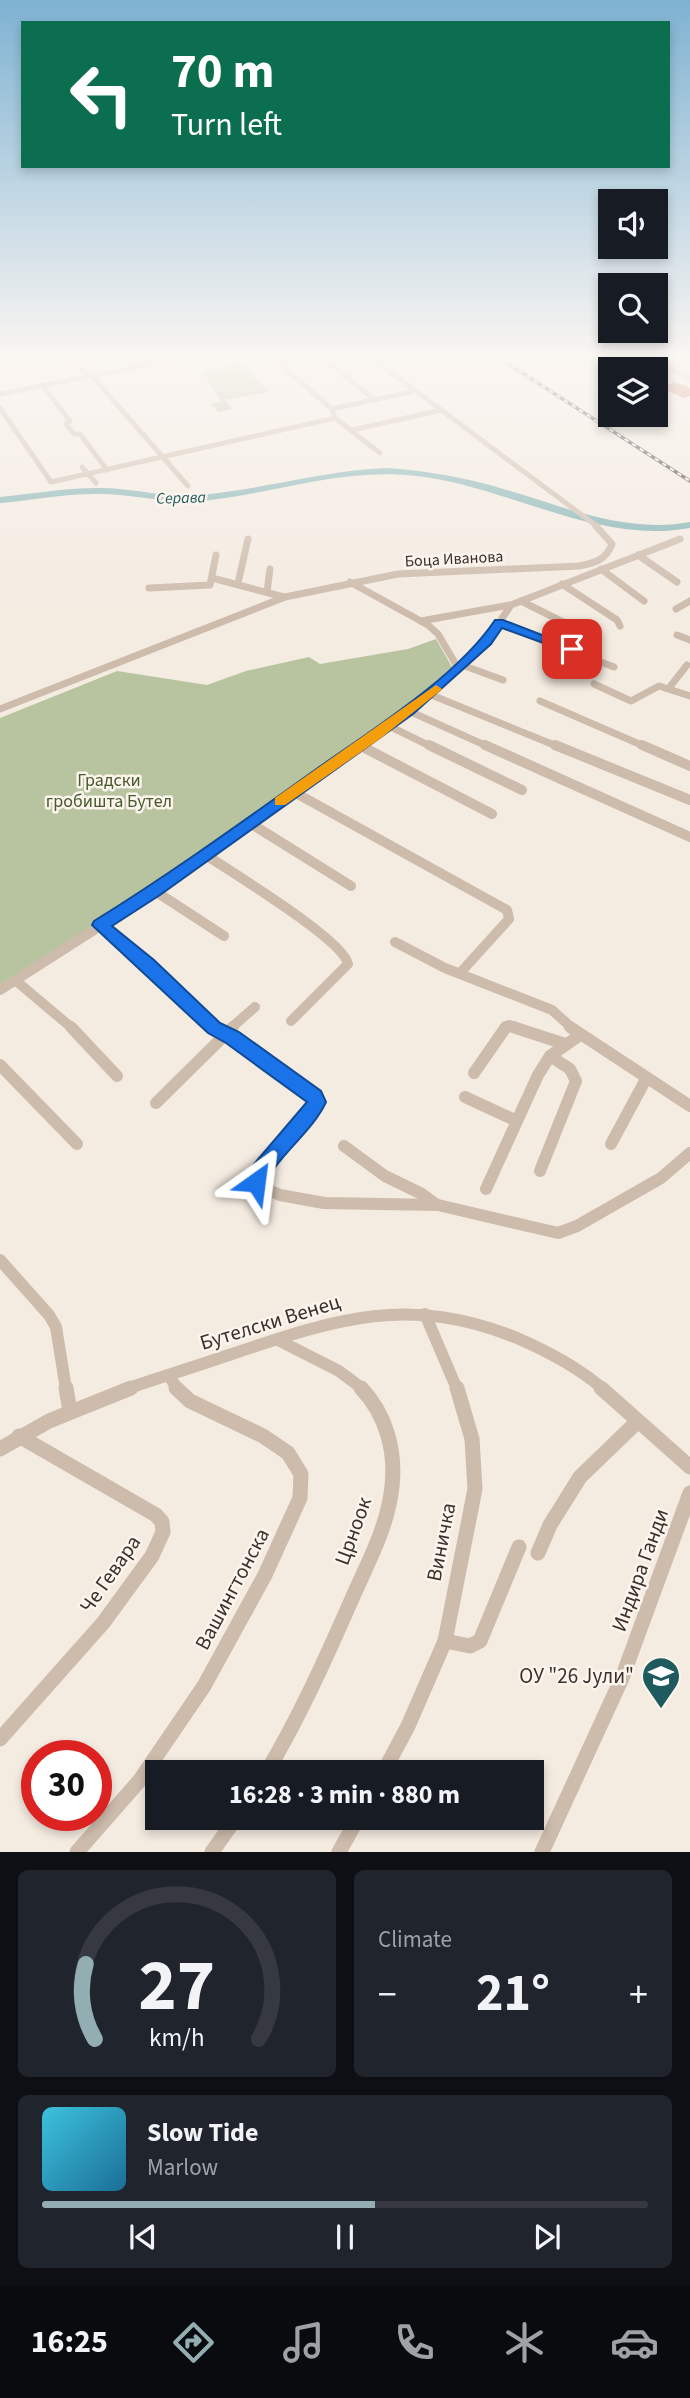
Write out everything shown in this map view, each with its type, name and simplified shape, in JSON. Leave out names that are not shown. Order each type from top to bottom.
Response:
[{"type":"street","points":[[24,442],[51,482],[227,442]]},
{"type":"street","points":[[86,442],[107,470]]},
{"type":"street","points":[[150,442],[188,486]]},
{"type":"street","points":[[367,442],[380,453]]},
{"type":"street","points":[[483,442],[599,528],[612,544],[604,565]]},
{"type":"street","points":[[82,467],[96,483]]},
{"type":"street","points":[[238,583],[248,539]]},
{"type":"street","points":[[421,621],[511,605],[604,565],[680,539]]},
{"type":"street","points":[[149,588],[209,585],[216,555]]},
{"type":"street","points":[[638,555],[677,582]]},
{"type":"street","points":[[604,565],[644,601]]},
{"type":"street","name":"Боца Иванова","points":[[0,709],[285,597],[350,582],[413,573],[604,565]]},
{"type":"street","points":[[267,592],[270,569]]},
{"type":"street","points":[[212,578],[285,597]]},
{"type":"street","points":[[350,582],[365,593],[421,621],[438,634],[460,667],[503,680]]},
{"type":"street","points":[[562,584],[617,620],[620,626]]},
{"type":"street","points":[[521,601],[573,627]]},
{"type":"street","points":[[676,609],[690,601]]},
{"type":"street","points":[[0,990],[155,891],[409,711],[487,642],[504,610],[511,605]]},
{"type":"street","points":[[499,623],[526,631],[614,667]]},
{"type":"street","points":[[677,635],[690,640]]},
{"type":"street","points":[[669,688],[687,665]]},
{"type":"street","points":[[594,684],[634,701],[657,687],[669,688],[690,696]]},
{"type":"street","points":[[429,695],[690,800]]},
{"type":"street","points":[[540,701],[690,766]]},
{"type":"street","points":[[409,711],[690,837]]},
{"type":"street","points":[[389,726],[522,790]]},
{"type":"street","points":[[361,746],[492,814]]},
{"type":"street","points":[[294,792],[507,910],[509,919],[461,972]]},
{"type":"street","points":[[250,823],[351,886]]},
{"type":"street","points":[[206,855],[323,934],[347,958],[348,964],[291,1021]]},
{"type":"street","points":[[155,891],[224,936]]},
{"type":"street","points":[[100,925],[223,1034],[233,1038],[306,1089],[317,1102],[256,1177],[259,1186],[275,1193],[312,1202],[438,1205],[558,1233],[569,1231],[608,1206],[675,1171],[690,1153]]},
{"type":"street","points":[[394,942],[431,962],[543,1005],[559,1015],[580,1035],[690,1106]]},
{"type":"street","points":[[15,980],[68,1022],[117,1076]]},
{"type":"street","points":[[156,1104],[223,1034],[255,1007]]},
{"type":"street","points":[[474,1073],[509,1025],[565,1044]]},
{"type":"street","points":[[486,1189],[550,1056],[580,1035]]},
{"type":"street","points":[[540,1171],[576,1081],[570,1068],[550,1056]]},
{"type":"street","points":[[0,1065],[78,1144]]},
{"type":"street","points":[[611,1144],[646,1079]]},
{"type":"street","points":[[465,1097],[517,1121]]},
{"type":"street","points":[[344,1146],[385,1176],[438,1205]]},
{"type":"street","points":[[0,1260],[49,1315],[56,1327],[70,1411]]},
{"type":"street","name":"Бутелски Венец","points":[[0,1449],[19,1436],[70,1411],[169,1375],[308,1329],[351,1319],[402,1313],[425,1314],[472,1323],[547,1353],[593,1381],[690,1467]]},
{"type":"street","name":"Виничка","points":[[390,1760],[408,1726],[445,1641],[475,1489],[472,1439],[459,1393],[425,1314]]},
{"type":"street","name":"Црноок","points":[[274,1760],[316,1683],[381,1533],[393,1470],[389,1436],[379,1411],[366,1392],[324,1364],[278,1340]]},
{"type":"street","name":"Вашингтонска","points":[[78,1852],[140,1780],[204,1686],[253,1598],[300,1498],[303,1485],[300,1472],[286,1450],[190,1401],[178,1392],[169,1375]]},
{"type":"street","points":[[538,1553],[550,1525],[580,1477],[637,1422]]},
{"type":"street","name":"Че Гевара","points":[[0,1740],[103,1623],[152,1556],[163,1532],[162,1522],[156,1515],[19,1436]]},
{"type":"street","name":"Индира Ганди","points":[[542,1852],[622,1678],[690,1493]]},
{"type":"street","points":[[445,1641],[470,1646],[480,1641],[519,1547]]},
{"type":"street","points":[[212,1852],[228,1830]]},
{"type":"street","points":[[339,1852],[351,1830]]},
{"type":"green space","name":"Градски гробишта Бутел","points":[[436,639],[452,667],[411,704],[205,854],[0,986],[0,718],[117,671],[207,685],[246,671],[309,657],[320,664],[408,649]]},
{"type":"waterway","name":"Серава","points":[[0,500],[97,490],[188,499],[227,495],[334,475],[388,471],[447,478],[568,513],[621,525],[646,529],[670,529],[690,525]]},
{"type":"railway","points":[[630,442],[690,481]]},
{"type":"slow traffic","points":[[280,802],[436,689]]},
{"type":"place","name":"ОУ \"26 Јули\"","points":[[661,1710]]},
{"type":"route","points":[[256,1182],[256,1177],[274,1152],[317,1102],[314,1097],[233,1038],[214,1028],[148,965],[100,925],[155,891],[409,711],[487,642],[499,623],[572,649]]}]
